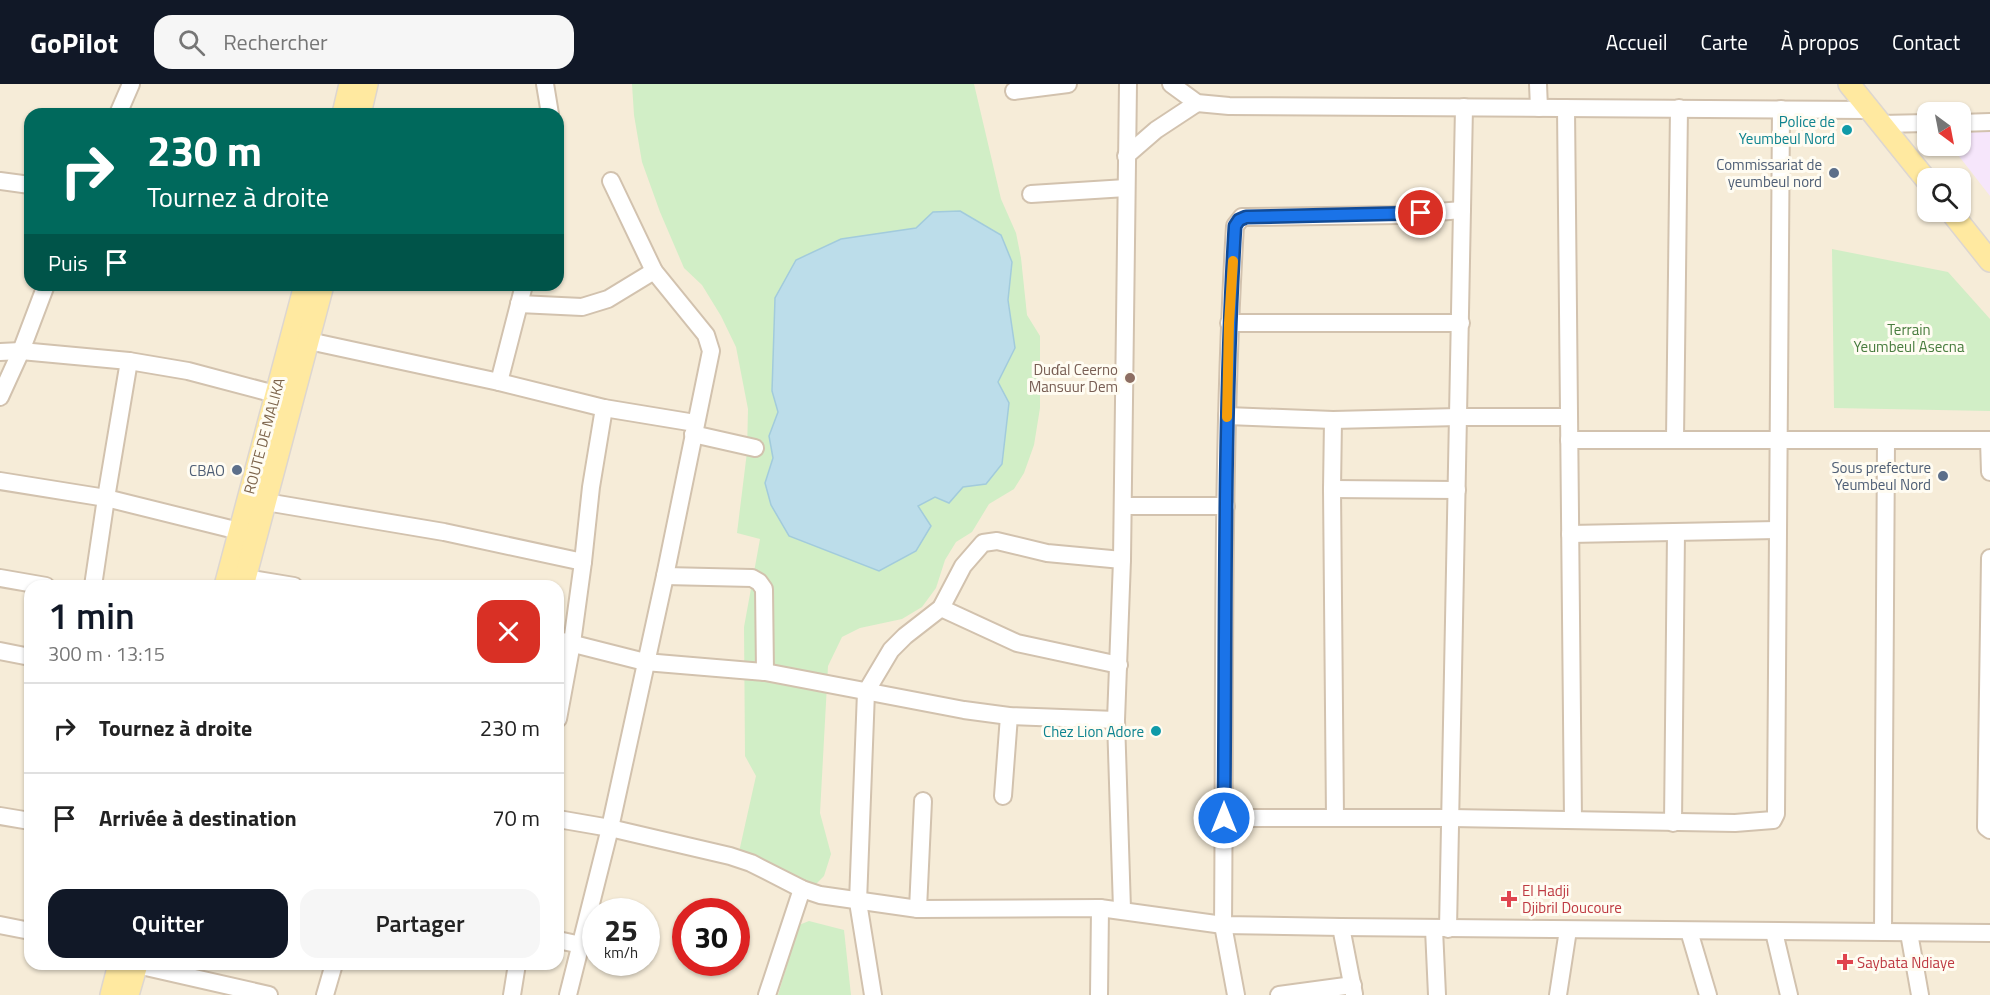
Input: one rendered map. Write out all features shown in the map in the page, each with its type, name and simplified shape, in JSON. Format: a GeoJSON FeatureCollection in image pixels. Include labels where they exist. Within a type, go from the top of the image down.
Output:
{"type":"FeatureCollection","features":[{"type":"Feature","properties":{"kind":"main road"},"geometry":{"type":"LineString","coordinates":[[344,108],[350,84]]}},
{"type":"Feature","properties":{"kind":"main road"},"geometry":{"type":"LineString","coordinates":[[361,108],[367,84]]}},
{"type":"Feature","properties":{"kind":"main road"},"geometry":{"type":"LineString","coordinates":[[1849,84],[1917,168]]}},
{"type":"Feature","properties":{"kind":"main road"},"geometry":{"type":"LineString","coordinates":[[1959,222],[1990,261]]}},
{"type":"Feature","properties":{"kind":"main road","name":"ROUTE DE MALIKA"},"geometry":{"type":"LineString","coordinates":[[227,580],[274,394],[303,291]]}},
{"type":"Feature","properties":{"kind":"main road","name":"ROUTE DE MALIKA"},"geometry":{"type":"LineString","coordinates":[[245,580],[322,291]]}},
{"type":"Feature","properties":{"kind":"main road"},"geometry":{"type":"LineString","coordinates":[[111,995],[117,970]]}},
{"type":"Feature","properties":{"kind":"main road"},"geometry":{"type":"LineString","coordinates":[[128,995],[136,970]]}},
{"type":"Feature","properties":{"kind":"street"},"geometry":{"type":"LineString","coordinates":[[121,108],[131,84]]}},
{"type":"Feature","properties":{"kind":"street"},"geometry":{"type":"LineString","coordinates":[[545,84],[549,108]]}},
{"type":"Feature","properties":{"kind":"street"},"geometry":{"type":"LineString","coordinates":[[1014,91],[1068,84]]}},
{"type":"Feature","properties":{"kind":"street"},"geometry":{"type":"LineString","coordinates":[[1122,909],[1116,720],[1122,560],[1128,84]]}},
{"type":"Feature","properties":{"kind":"street"},"geometry":{"type":"LineString","coordinates":[[1171,84],[1197,103],[1229,106],[1781,109],[1917,122]]}},
{"type":"Feature","properties":{"kind":"street"},"geometry":{"type":"LineString","coordinates":[[1538,84],[1539,108]]}},
{"type":"Feature","properties":{"kind":"street"},"geometry":{"type":"LineString","coordinates":[[1126,156],[1155,130],[1197,103]]}},
{"type":"Feature","properties":{"kind":"street"},"geometry":{"type":"LineString","coordinates":[[1437,995],[1450,818],[1464,107]]}},
{"type":"Feature","properties":{"kind":"street"},"geometry":{"type":"LineString","coordinates":[[1566,108],[1573,819]]}},
{"type":"Feature","properties":{"kind":"street"},"geometry":{"type":"LineString","coordinates":[[1675,440],[1678,108]]}},
{"type":"Feature","properties":{"kind":"street"},"geometry":{"type":"LineString","coordinates":[[1224,818],[1573,819],[1735,823],[1771,821],[1775,817],[1781,109]]}},
{"type":"Feature","properties":{"kind":"street"},"geometry":{"type":"LineString","coordinates":[[1971,123],[1990,122]]}},
{"type":"Feature","properties":{"kind":"street"},"geometry":{"type":"LineString","coordinates":[[0,181],[24,184]]}},
{"type":"Feature","properties":{"kind":"street"},"geometry":{"type":"LineString","coordinates":[[568,995],[610,828],[711,351],[706,335],[654,271],[611,181]]}},
{"type":"Feature","properties":{"kind":"street"},"geometry":{"type":"LineString","coordinates":[[1031,194],[1126,188]]}},
{"type":"Feature","properties":{"kind":"street"},"geometry":{"type":"LineString","coordinates":[[1236,995],[1224,924],[1227,416],[1229,323],[1235,226],[1242,217],[1400,215],[1462,210]]}},
{"type":"Feature","properties":{"kind":"street"},"geometry":{"type":"LineString","coordinates":[[519,304],[582,307],[608,298],[654,271]]}},
{"type":"Feature","properties":{"kind":"street"},"geometry":{"type":"LineString","coordinates":[[0,397],[21,351],[44,291]]}},
{"type":"Feature","properties":{"kind":"street"},"geometry":{"type":"LineString","coordinates":[[499,382],[522,291]]}},
{"type":"Feature","properties":{"kind":"street"},"geometry":{"type":"LineString","coordinates":[[1229,323],[1461,323]]}},
{"type":"Feature","properties":{"kind":"street"},"geometry":{"type":"LineString","coordinates":[[309,341],[499,382],[694,429],[755,448]]}},
{"type":"Feature","properties":{"kind":"street"},"geometry":{"type":"LineString","coordinates":[[0,352],[21,351],[129,360],[188,371],[274,394]]}},
{"type":"Feature","properties":{"kind":"street"},"geometry":{"type":"LineString","coordinates":[[94,580],[129,360]]}},
{"type":"Feature","properties":{"kind":"street"},"geometry":{"type":"LineString","coordinates":[[604,408],[591,487],[584,562],[565,642],[645,662],[765,672],[964,710],[1009,716],[1116,720]]}},
{"type":"Feature","properties":{"kind":"street"},"geometry":{"type":"LineString","coordinates":[[1227,416],[1333,420],[1569,417]]}},
{"type":"Feature","properties":{"kind":"street"},"geometry":{"type":"LineString","coordinates":[[1333,420],[1335,818]]}},
{"type":"Feature","properties":{"kind":"street"},"geometry":{"type":"LineString","coordinates":[[1569,440],[1990,440],[1990,472]]}},
{"type":"Feature","properties":{"kind":"street"},"geometry":{"type":"LineString","coordinates":[[1883,932],[1886,441]]}},
{"type":"Feature","properties":{"kind":"street"},"geometry":{"type":"LineString","coordinates":[[0,481],[106,498],[239,531]]}},
{"type":"Feature","properties":{"kind":"street"},"geometry":{"type":"LineString","coordinates":[[1332,489],[1457,490]]}},
{"type":"Feature","properties":{"kind":"street"},"geometry":{"type":"LineString","coordinates":[[266,502],[444,532],[584,562]]}},
{"type":"Feature","properties":{"kind":"street"},"geometry":{"type":"LineString","coordinates":[[1123,506],[1226,506]]}},
{"type":"Feature","properties":{"kind":"street"},"geometry":{"type":"LineString","coordinates":[[1570,534],[1777,530]]}},
{"type":"Feature","properties":{"kind":"street"},"geometry":{"type":"LineString","coordinates":[[1673,823],[1676,532]]}},
{"type":"Feature","properties":{"kind":"street"},"geometry":{"type":"LineString","coordinates":[[873,995],[858,902],[867,692],[891,650],[941,608],[963,566],[983,543],[997,541],[1047,553],[1122,560]]}},
{"type":"Feature","properties":{"kind":"street"},"geometry":{"type":"LineString","coordinates":[[1990,558],[1986,827],[1990,830]]}},
{"type":"Feature","properties":{"kind":"street"},"geometry":{"type":"LineString","coordinates":[[665,576],[752,578],[759,582],[764,589],[765,672]]}},
{"type":"Feature","properties":{"kind":"street"},"geometry":{"type":"LineString","coordinates":[[0,578],[24,582]]}},
{"type":"Feature","properties":{"kind":"street"},"geometry":{"type":"LineString","coordinates":[[941,608],[1017,643],[1119,665]]}},
{"type":"Feature","properties":{"kind":"street"},"geometry":{"type":"LineString","coordinates":[[0,651],[24,656]]}},
{"type":"Feature","properties":{"kind":"street"},"geometry":{"type":"LineString","coordinates":[[1003,796],[1009,716]]}},
{"type":"Feature","properties":{"kind":"street"},"geometry":{"type":"LineString","coordinates":[[918,909],[923,801]]}},
{"type":"Feature","properties":{"kind":"street"},"geometry":{"type":"LineString","coordinates":[[0,816],[24,820]]}},
{"type":"Feature","properties":{"kind":"street"},"geometry":{"type":"LineString","coordinates":[[564,820],[610,828],[730,856],[751,863],[802,889],[820,895],[918,909],[1100,908],[1122,909],[1224,924],[1341,927],[1990,933]]}},
{"type":"Feature","properties":{"kind":"street"},"geometry":{"type":"LineString","coordinates":[[767,995],[802,889]]}},
{"type":"Feature","properties":{"kind":"street"},"geometry":{"type":"LineString","coordinates":[[1099,995],[1100,908]]}},
{"type":"Feature","properties":{"kind":"street"},"geometry":{"type":"LineString","coordinates":[[0,925],[24,930]]}},
{"type":"Feature","properties":{"kind":"street"},"geometry":{"type":"LineString","coordinates":[[1279,995],[1353,990],[1341,927]]}},
{"type":"Feature","properties":{"kind":"street"},"geometry":{"type":"LineString","coordinates":[[1558,995],[1568,930]]}},
{"type":"Feature","properties":{"kind":"street"},"geometry":{"type":"LineString","coordinates":[[1689,931],[1708,995]]}},
{"type":"Feature","properties":{"kind":"street"},"geometry":{"type":"LineString","coordinates":[[1774,932],[1789,995]]}},
{"type":"Feature","properties":{"kind":"street"},"geometry":{"type":"LineString","coordinates":[[1909,933],[1920,995]]}},
{"type":"Feature","properties":{"kind":"street"},"geometry":{"type":"LineString","coordinates":[[564,941],[581,945]]}},
{"type":"Feature","properties":{"kind":"street"},"geometry":{"type":"LineString","coordinates":[[159,970],[270,995]]}},
{"type":"Feature","properties":{"kind":"street"},"geometry":{"type":"LineString","coordinates":[[325,995],[332,970]]}},
{"type":"Feature","properties":{"kind":"street"},"geometry":{"type":"LineString","coordinates":[[512,995],[516,970]]}},
{"type":"Feature","properties":{"kind":"shaded area"},"geometry":{"type":"Polygon","coordinates":[[[0,84],[1990,84],[1990,995],[0,995],[0,84]]]}},
{"type":"Feature","properties":{"kind":"shaded area"},"geometry":{"type":"Polygon","coordinates":[[[1971,128],[1990,128],[1990,196],[1971,172],[1971,168],[1968,168],[1959,156],[1971,156],[1971,128]]]}},
{"type":"Feature","properties":{"kind":"green space"},"geometry":{"type":"Polygon","coordinates":[[[632,84],[974,84],[1001,199],[1016,233],[1027,315],[1040,336],[1040,408],[1034,445],[1024,473],[1014,489],[989,504],[972,532],[956,542],[945,560],[936,588],[922,607],[902,619],[860,628],[842,637],[828,666],[820,813],[831,854],[824,876],[812,888],[739,852],[756,776],[745,756],[744,627],[760,539],[737,533],[747,452],[748,409],[736,347],[702,285],[684,268],[642,162],[634,115],[632,84]],[[933,212],[917,228],[841,239],[772,391],[778,412],[769,436],[773,458],[765,483],[916,551],[931,526],[918,506],[963,487],[1002,464],[1009,403],[998,382],[1015,348],[1008,300],[1012,262],[933,212]]]}},
{"type":"Feature","properties":{"kind":"green space","name":"Terrain Yeumbeul Asecna"},"geometry":{"type":"Polygon","coordinates":[[[1832,249],[1948,272],[1990,319],[1990,411],[1834,408],[1832,249]]]}},
{"type":"Feature","properties":{"kind":"green space"},"geometry":{"type":"Polygon","coordinates":[[[809,921],[844,930],[851,995],[778,995],[799,925],[809,921]]]}},
{"type":"Feature","properties":{"kind":"water"},"geometry":{"type":"Polygon","coordinates":[[[960,211],[1001,235],[1012,262],[1008,300],[1015,348],[998,382],[1009,403],[1002,464],[986,484],[963,487],[949,503],[935,497],[918,506],[931,526],[916,551],[879,571],[789,536],[771,505],[765,483],[773,458],[769,436],[778,412],[772,391],[775,298],[796,260],[841,239],[916,228],[933,212],[960,211]]]}},
{"type":"Feature","properties":{"kind":"slow traffic"},"geometry":{"type":"LineString","coordinates":[[1227,417],[1233,261]]}},
{"type":"Feature","properties":{"kind":"place","name":"Police de Yeumbeul Nord"},"geometry":{"type":"Point","coordinates":[1847,130]}},
{"type":"Feature","properties":{"kind":"place","name":"Commissariat de yeumbeul nord"},"geometry":{"type":"Point","coordinates":[1834,173]}},
{"type":"Feature","properties":{"kind":"place","name":"Duɗal Ceerno Mansuur Dem"},"geometry":{"type":"Point","coordinates":[1130,378]}},
{"type":"Feature","properties":{"kind":"place","name":"CBAO"},"geometry":{"type":"Point","coordinates":[237,470]}},
{"type":"Feature","properties":{"kind":"place","name":"Sous prefecture Yeumbeul Nord"},"geometry":{"type":"Point","coordinates":[1943,476]}},
{"type":"Feature","properties":{"kind":"place","name":"Chez Lion Adore"},"geometry":{"type":"Point","coordinates":[1156,731]}},
{"type":"Feature","properties":{"kind":"place","name":"El Hadji Djibril Doucoure"},"geometry":{"type":"Point","coordinates":[1509,899]}},
{"type":"Feature","properties":{"kind":"place","name":"Saybata Ndiaye"},"geometry":{"type":"Point","coordinates":[1845,962]}},
{"type":"Feature","properties":{"kind":"route"},"geometry":{"type":"LineString","coordinates":[[1224,818],[1227,416],[1229,323],[1235,226],[1242,217],[1421,213]]}}]}
